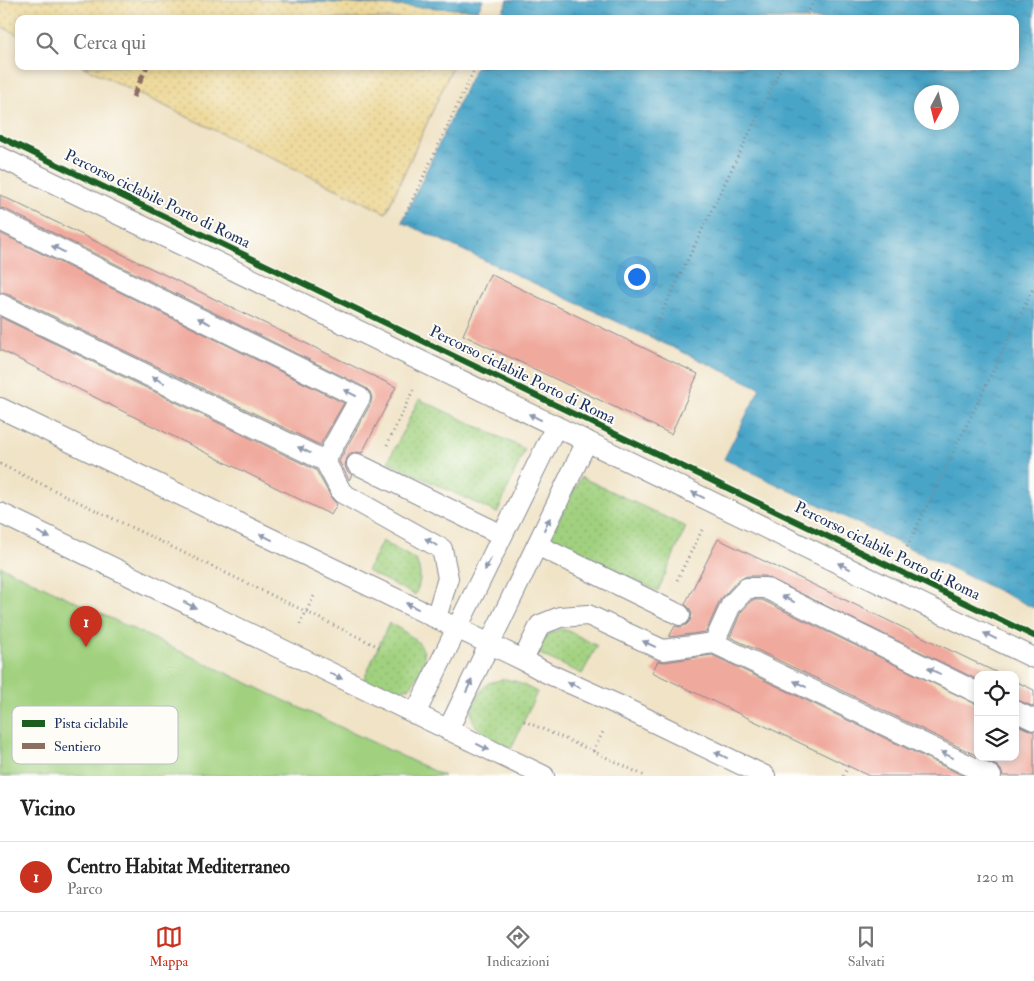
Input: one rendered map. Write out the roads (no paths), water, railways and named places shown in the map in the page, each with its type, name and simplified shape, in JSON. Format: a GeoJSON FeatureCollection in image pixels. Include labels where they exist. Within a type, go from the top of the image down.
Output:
{"type":"FeatureCollection","features":[{"type":"Feature","properties":{"kind":"lane"},"geometry":{"type":"LineString","coordinates":[[0,158],[1034,658]]}},
{"type":"Feature","properties":{"kind":"lane"},"geometry":{"type":"LineString","coordinates":[[0,220],[360,398],[326,461]]}},
{"type":"Feature","properties":{"kind":"lane"},"geometry":{"type":"LineString","coordinates":[[0,304],[326,461],[342,493],[442,549],[448,578],[436,618]]}},
{"type":"Feature","properties":{"kind":"lane"},"geometry":{"type":"LineString","coordinates":[[0,408],[490,643],[547,673],[625,708],[765,776]]}},
{"type":"Feature","properties":{"kind":"lane"},"geometry":{"type":"LineString","coordinates":[[415,714],[556,426]]}},
{"type":"Feature","properties":{"kind":"lane"},"geometry":{"type":"LineString","coordinates":[[448,730],[587,441]]}},
{"type":"Feature","properties":{"kind":"lane"},"geometry":{"type":"LineString","coordinates":[[365,468],[502,535]]}},
{"type":"Feature","properties":{"kind":"lane"},"geometry":{"type":"LineString","coordinates":[[0,513],[544,776]]}},
{"type":"Feature","properties":{"kind":"lane"},"geometry":{"type":"LineString","coordinates":[[537,545],[672,611]]}},
{"type":"Feature","properties":{"kind":"lane"},"geometry":{"type":"LineString","coordinates":[[714,643],[731,605],[746,588],[765,588],[974,691]]}},
{"type":"Feature","properties":{"kind":"lane"},"geometry":{"type":"LineString","coordinates":[[524,660],[540,625],[560,617],[588,615],[663,650],[714,643],[991,776]]}},
{"type":"Feature","properties":{"kind":"lane"},"geometry":{"type":"LineString","coordinates":[[1019,713],[1034,720]]}},
{"type":"Feature","properties":{"kind":"water"},"geometry":{"type":"Polygon","coordinates":[[[279,0],[483,0],[478,10],[279,0]]]}},
{"type":"Feature","properties":{"kind":"water"},"geometry":{"type":"Polygon","coordinates":[[[508,0],[1034,0],[1034,608],[724,459],[760,388],[402,222],[474,70],[1019,70],[1019,15],[501,15],[508,0]]]}},
{"type":"Feature","properties":{"kind":"place","name":"Centro Habitat Mediterraneo"},"geometry":{"type":"Point","coordinates":[86,647]}}]}
